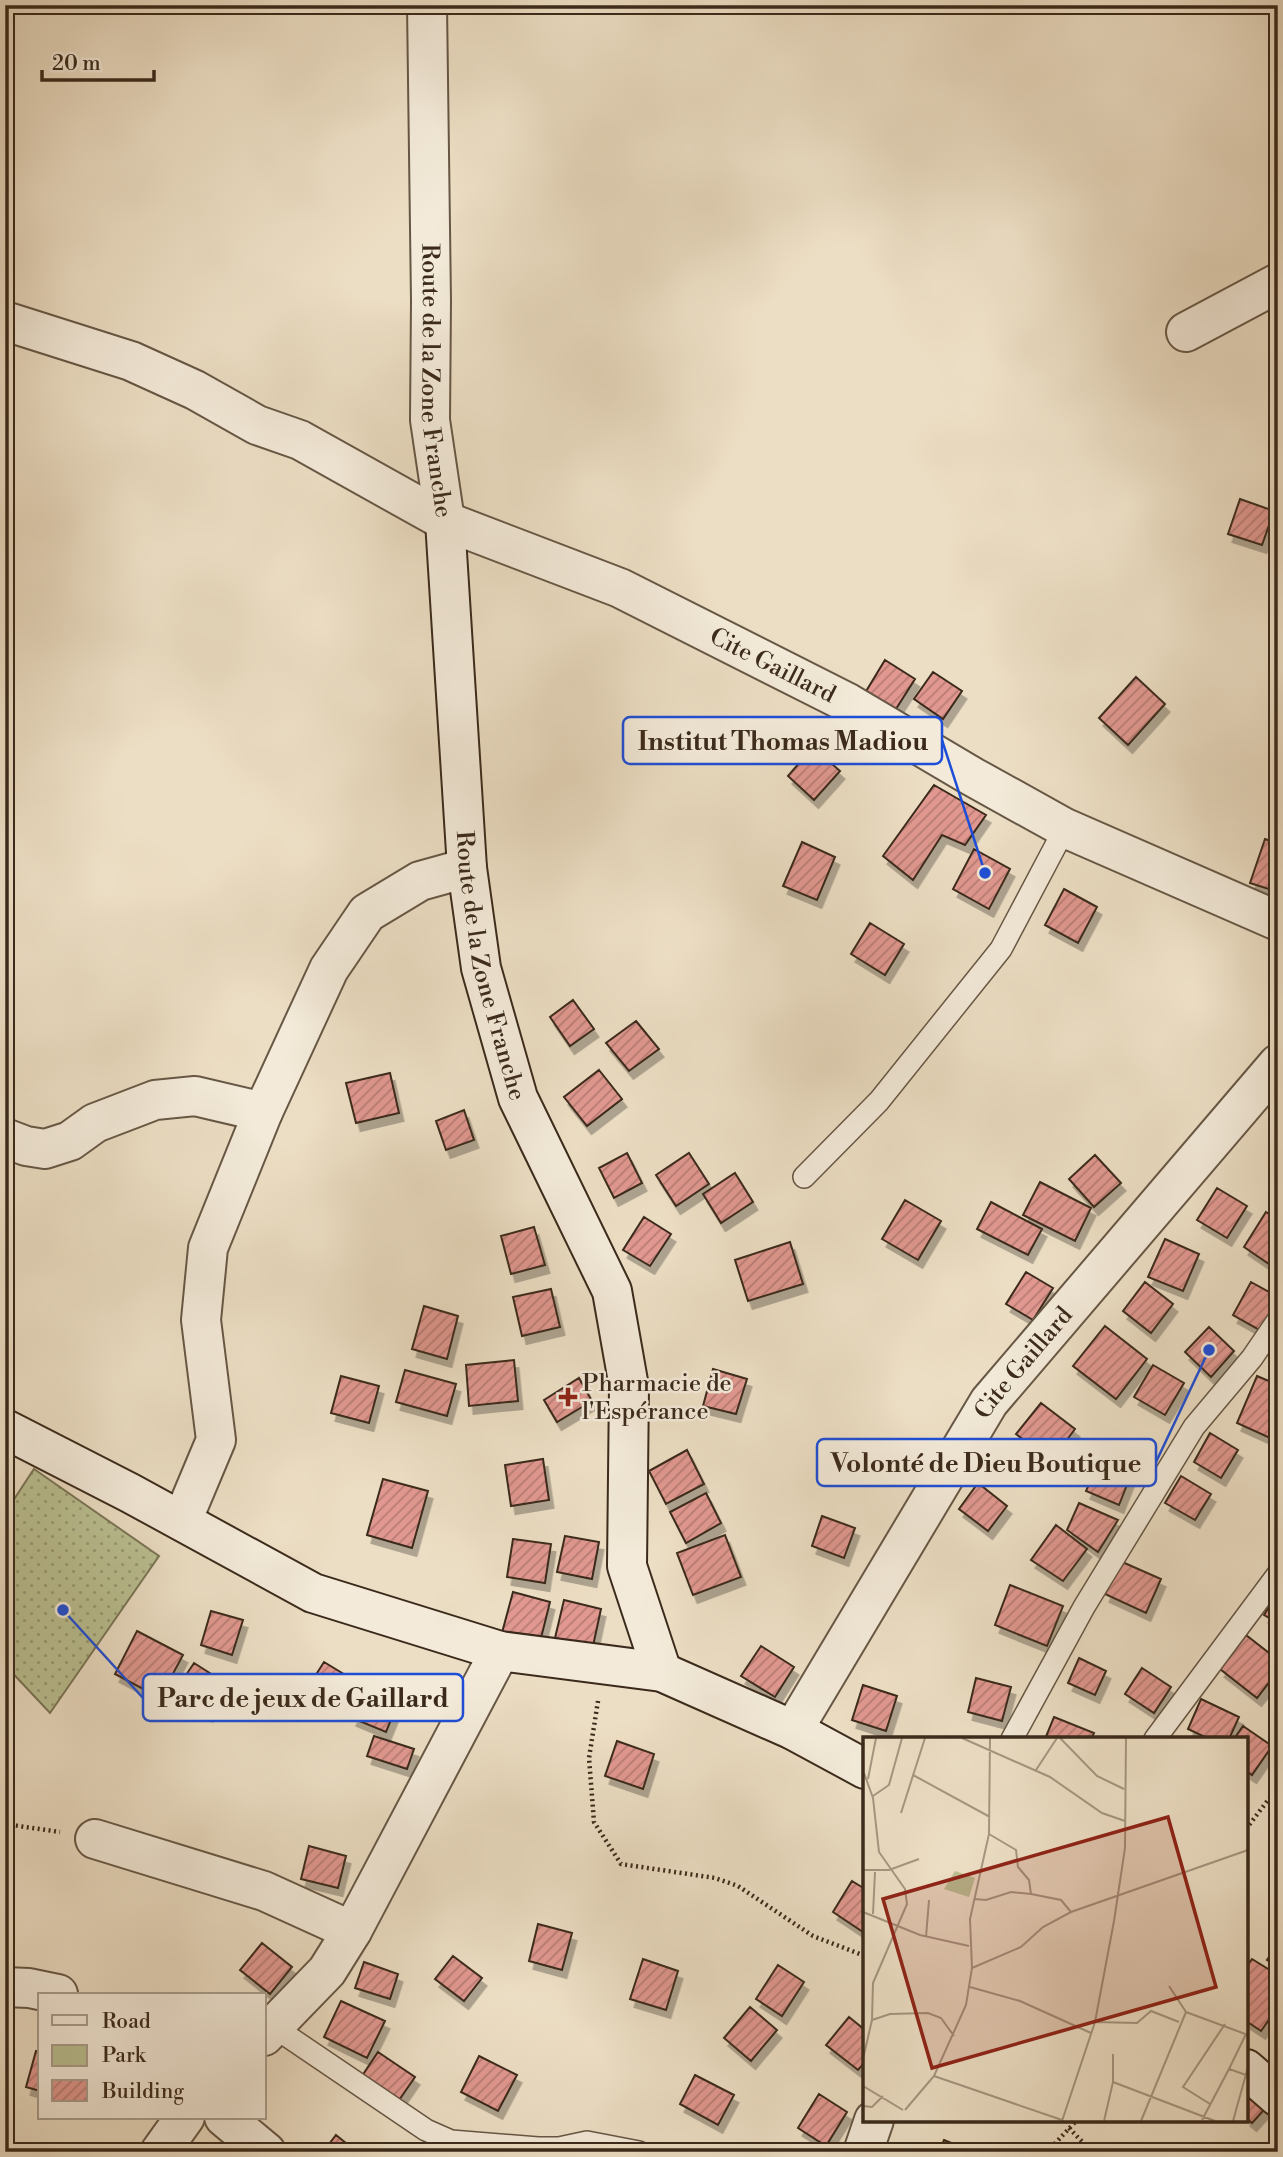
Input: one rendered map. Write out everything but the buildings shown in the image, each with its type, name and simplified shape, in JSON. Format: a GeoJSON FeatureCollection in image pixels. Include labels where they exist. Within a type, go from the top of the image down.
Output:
{"type":"FeatureCollection","features":[{"type":"Feature","properties":{"kind":"street","name":"Route de la Zone Franche"},"geometry":{"type":"LineString","coordinates":[[427,5],[430,420],[445,521],[467,868],[481,968],[517,1098],[612,1290],[629,1387],[626,1566],[662,1672]]}},
{"type":"Feature","properties":{"kind":"street"},"geometry":{"type":"LineString","coordinates":[[1186,332],[1278,283]]}},
{"type":"Feature","properties":{"kind":"street","name":"Cite Gaillard"},"geometry":{"type":"LineString","coordinates":[[5,321],[131,361],[195,390],[257,425],[300,440],[445,521],[620,588],[848,703],[1065,828],[1278,921]]}},
{"type":"Feature","properties":{"kind":"street"},"geometry":{"type":"LineString","coordinates":[[183,1521],[216,1440],[201,1320],[208,1248],[263,1112],[329,969],[366,913],[420,881],[467,868]]}},
{"type":"Feature","properties":{"kind":"street","name":"Cite Gaillard"},"geometry":{"type":"LineString","coordinates":[[793,1730],[989,1402],[1278,1064]]}},
{"type":"Feature","properties":{"kind":"street"},"geometry":{"type":"LineString","coordinates":[[5,1138],[26,1146],[46,1149],[70,1141],[95,1123],[155,1100],[195,1096],[263,1112]]}},
{"type":"Feature","properties":{"kind":"street"},"geometry":{"type":"LineString","coordinates":[[5,1429],[183,1521],[313,1593],[500,1651],[662,1672],[793,1730],[863,1768]]}},
{"type":"Feature","properties":{"kind":"street"},"geometry":{"type":"LineString","coordinates":[[269,2031],[327,1971],[352,1931],[500,1651]]}},
{"type":"Feature","properties":{"kind":"street"},"geometry":{"type":"LineString","coordinates":[[94,1839],[264,1891],[352,1931]]}},
{"type":"Feature","properties":{"kind":"street"},"geometry":{"type":"LineString","coordinates":[[5,1987],[53,1993]]}},
{"type":"Feature","properties":{"kind":"street"},"geometry":{"type":"LineString","coordinates":[[1248,2070],[1278,2097]]}},
{"type":"Feature","properties":{"kind":"street"},"geometry":{"type":"LineString","coordinates":[[160,2152],[184,2118]]}},
{"type":"Feature","properties":{"kind":"street"},"geometry":{"type":"LineString","coordinates":[[225,2118],[265,2152]]}},
{"type":"Feature","properties":{"kind":"street"},"geometry":{"type":"LineString","coordinates":[[863,2152],[873,2122]]}},
{"type":"Feature","properties":{"kind":"lane"},"geometry":{"type":"LineString","coordinates":[[804,1177],[879,1101],[1001,949],[1065,828]]}},
{"type":"Feature","properties":{"kind":"lane"},"geometry":{"type":"LineString","coordinates":[[1013,1737],[1084,1607],[1194,1427],[1252,1358],[1278,1320]]}},
{"type":"Feature","properties":{"kind":"lane"},"geometry":{"type":"LineString","coordinates":[[1156,1737],[1278,1574]]}},
{"type":"Feature","properties":{"kind":"lane"},"geometry":{"type":"LineString","coordinates":[[269,2031],[426,2130],[451,2141],[538,2148],[559,2148],[587,2142],[639,2152]]}},
{"type":"Feature","properties":{"kind":"path"},"geometry":{"type":"LineString","coordinates":[[604,1665],[589,1758],[594,1822],[621,1864],[715,1878],[738,1886],[813,1936],[863,1955]]}},
{"type":"Feature","properties":{"kind":"path"},"geometry":{"type":"LineString","coordinates":[[1248,1826],[1278,1787]]}},
{"type":"Feature","properties":{"kind":"path"},"geometry":{"type":"LineString","coordinates":[[5,1824],[94,1839]]}},
{"type":"Feature","properties":{"kind":"path"},"geometry":{"type":"LineString","coordinates":[[1047,2152],[1075,2122]]}},
{"type":"Feature","properties":{"kind":"path"},"geometry":{"type":"LineString","coordinates":[[1069,2129],[1092,2152]]}},
{"type":"Feature","properties":{"kind":"green space"},"geometry":{"type":"Polygon","coordinates":[[[34,1469],[159,1556],[50,1713],[5,1665],[5,1513],[34,1469]]]}},
{"type":"Feature","properties":{"kind":"place","name":"Institut Thomas Madiou"},"geometry":{"type":"Point","coordinates":[985,873]}},
{"type":"Feature","properties":{"kind":"place","name":"Volonté de Dieu Boutique"},"geometry":{"type":"Point","coordinates":[1209,1350]}},
{"type":"Feature","properties":{"kind":"place","name":"Pharmacie de l'Espérance"},"geometry":{"type":"Point","coordinates":[568,1397]}},
{"type":"Feature","properties":{"kind":"place","name":"Parc de jeux de Gaillard"},"geometry":{"type":"Point","coordinates":[63,1610]}}]}
